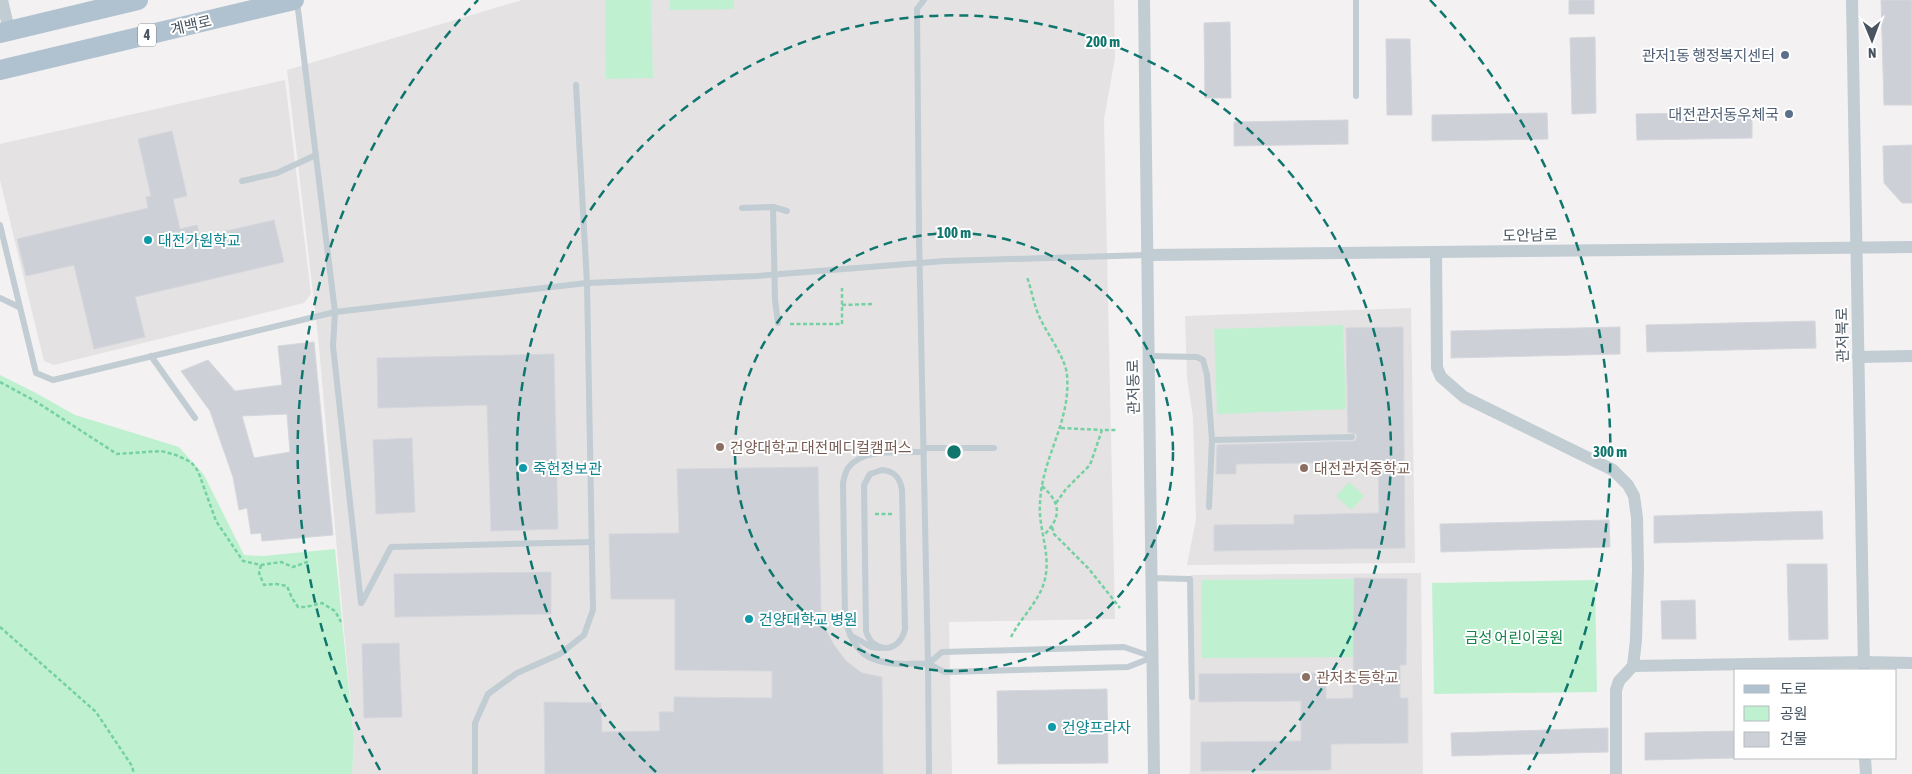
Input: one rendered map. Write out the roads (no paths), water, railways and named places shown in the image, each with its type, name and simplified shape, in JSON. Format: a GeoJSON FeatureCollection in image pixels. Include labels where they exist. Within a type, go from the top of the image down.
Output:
{"type":"FeatureCollection","features":[{"type":"Feature","properties":{"kind":"main road"},"geometry":{"type":"LineString","coordinates":[[5,31],[138,0]]}},
{"type":"Feature","properties":{"kind":"main road","name":"계백로"},"geometry":{"type":"LineString","coordinates":[[0,70],[296,0]]}},
{"type":"Feature","properties":{"kind":"street"},"geometry":{"type":"LineString","coordinates":[[2,0],[5,31]]}},
{"type":"Feature","properties":{"kind":"street","name":"관저동로"},"geometry":{"type":"LineString","coordinates":[[1144,0],[1154,774]]}},
{"type":"Feature","properties":{"kind":"street","name":"관저북로"},"geometry":{"type":"LineString","coordinates":[[1852,0],[1864,666]]}},
{"type":"Feature","properties":{"kind":"street","name":"도안남로"},"geometry":{"type":"LineString","coordinates":[[1148,255],[1912,247]]}},
{"type":"Feature","properties":{"kind":"street"},"geometry":{"type":"LineString","coordinates":[[1436,252],[1437,368],[1441,376],[1464,398],[1613,470],[1628,485],[1634,496],[1637,518],[1638,569],[1636,640],[1633,666],[1619,681],[1616,690],[1616,774]]}},
{"type":"Feature","properties":{"kind":"street"},"geometry":{"type":"LineString","coordinates":[[1858,357],[1912,356]]}},
{"type":"Feature","properties":{"kind":"street"},"geometry":{"type":"LineString","coordinates":[[1633,666],[1864,666],[1912,663]]}},
{"type":"Feature","properties":{"kind":"street"},"geometry":{"type":"LineString","coordinates":[[1865,759],[1866,774]]}},
{"type":"Feature","properties":{"kind":"lane"},"geometry":{"type":"LineString","coordinates":[[296,0],[334,312],[333,346],[361,603],[391,547],[592,542]]}},
{"type":"Feature","properties":{"kind":"lane"},"geometry":{"type":"LineString","coordinates":[[924,0],[917,9],[929,774]]}},
{"type":"Feature","properties":{"kind":"lane"},"geometry":{"type":"LineString","coordinates":[[1356,0],[1356,96]]}},
{"type":"Feature","properties":{"kind":"lane"},"geometry":{"type":"LineString","coordinates":[[475,774],[475,723],[488,694],[516,674],[560,654],[584,636],[593,610],[587,283],[576,85]]}},
{"type":"Feature","properties":{"kind":"lane"},"geometry":{"type":"LineString","coordinates":[[242,181],[277,173],[316,155]]}},
{"type":"Feature","properties":{"kind":"lane"},"geometry":{"type":"LineString","coordinates":[[773,206],[774,275],[778,323]]}},
{"type":"Feature","properties":{"kind":"lane"},"geometry":{"type":"LineString","coordinates":[[742,208],[773,206],[787,211]]}},
{"type":"Feature","properties":{"kind":"lane"},"geometry":{"type":"LineString","coordinates":[[0,225],[36,373],[53,380],[334,312],[587,283],[774,275],[945,261],[1148,255]]}},
{"type":"Feature","properties":{"kind":"lane"},"geometry":{"type":"LineString","coordinates":[[0,298],[20,307]]}},
{"type":"Feature","properties":{"kind":"lane"},"geometry":{"type":"LineString","coordinates":[[151,356],[195,418]]}},
{"type":"Feature","properties":{"kind":"lane"},"geometry":{"type":"LineString","coordinates":[[1149,356],[1197,357],[1203,360],[1207,375],[1212,440],[1209,507]]}},
{"type":"Feature","properties":{"kind":"lane"},"geometry":{"type":"LineString","coordinates":[[1212,440],[1352,437]]}},
{"type":"Feature","properties":{"kind":"lane"},"geometry":{"type":"LineString","coordinates":[[994,448],[924,450],[879,454],[863,457],[848,468],[843,484],[845,618],[849,634],[858,649],[869,658],[889,664],[928,664],[945,672],[1118,668],[1128,667],[1153,656]]}},
{"type":"Feature","properties":{"kind":"lane"},"geometry":{"type":"LineString","coordinates":[[849,634],[870,647],[889,648],[900,642],[905,629],[902,490],[898,477],[894,473],[882,470],[870,474],[864,485],[866,631],[870,647],[879,661]]}},
{"type":"Feature","properties":{"kind":"lane"},"geometry":{"type":"LineString","coordinates":[[1152,578],[1190,579],[1192,697]]}},
{"type":"Feature","properties":{"kind":"lane"},"geometry":{"type":"LineString","coordinates":[[868,637],[876,646],[882,648]]}},
{"type":"Feature","properties":{"kind":"lane"},"geometry":{"type":"LineString","coordinates":[[928,664],[942,652],[1124,647],[1153,656]]}},
{"type":"Feature","properties":{"kind":"place","name":"관저1동 행정복지센터"},"geometry":{"type":"Point","coordinates":[1785,55]}},
{"type":"Feature","properties":{"kind":"place","name":"대전관저동우체국"},"geometry":{"type":"Point","coordinates":[1789,114]}},
{"type":"Feature","properties":{"kind":"place","name":"대전가원학교"},"geometry":{"type":"Point","coordinates":[148,240]}},
{"type":"Feature","properties":{"kind":"place","name":"건양대학교 대전메디컬캠퍼스"},"geometry":{"type":"Point","coordinates":[720,447]}},
{"type":"Feature","properties":{"kind":"place","name":"죽헌정보관"},"geometry":{"type":"Point","coordinates":[523,468]}},
{"type":"Feature","properties":{"kind":"place","name":"대전관저중학교"},"geometry":{"type":"Point","coordinates":[1304,468]}},
{"type":"Feature","properties":{"kind":"place","name":"건양대학교 병원"},"geometry":{"type":"Point","coordinates":[749,619]}},
{"type":"Feature","properties":{"kind":"place","name":"관저초등학교"},"geometry":{"type":"Point","coordinates":[1306,677]}},
{"type":"Feature","properties":{"kind":"place","name":"건양프라자"},"geometry":{"type":"Point","coordinates":[1052,727]}},
{"type":"Feature","properties":{"kind":"park label","name":"금성 어린이공원"},"geometry":{"type":"Point","coordinates":[1514,637]}}]}
